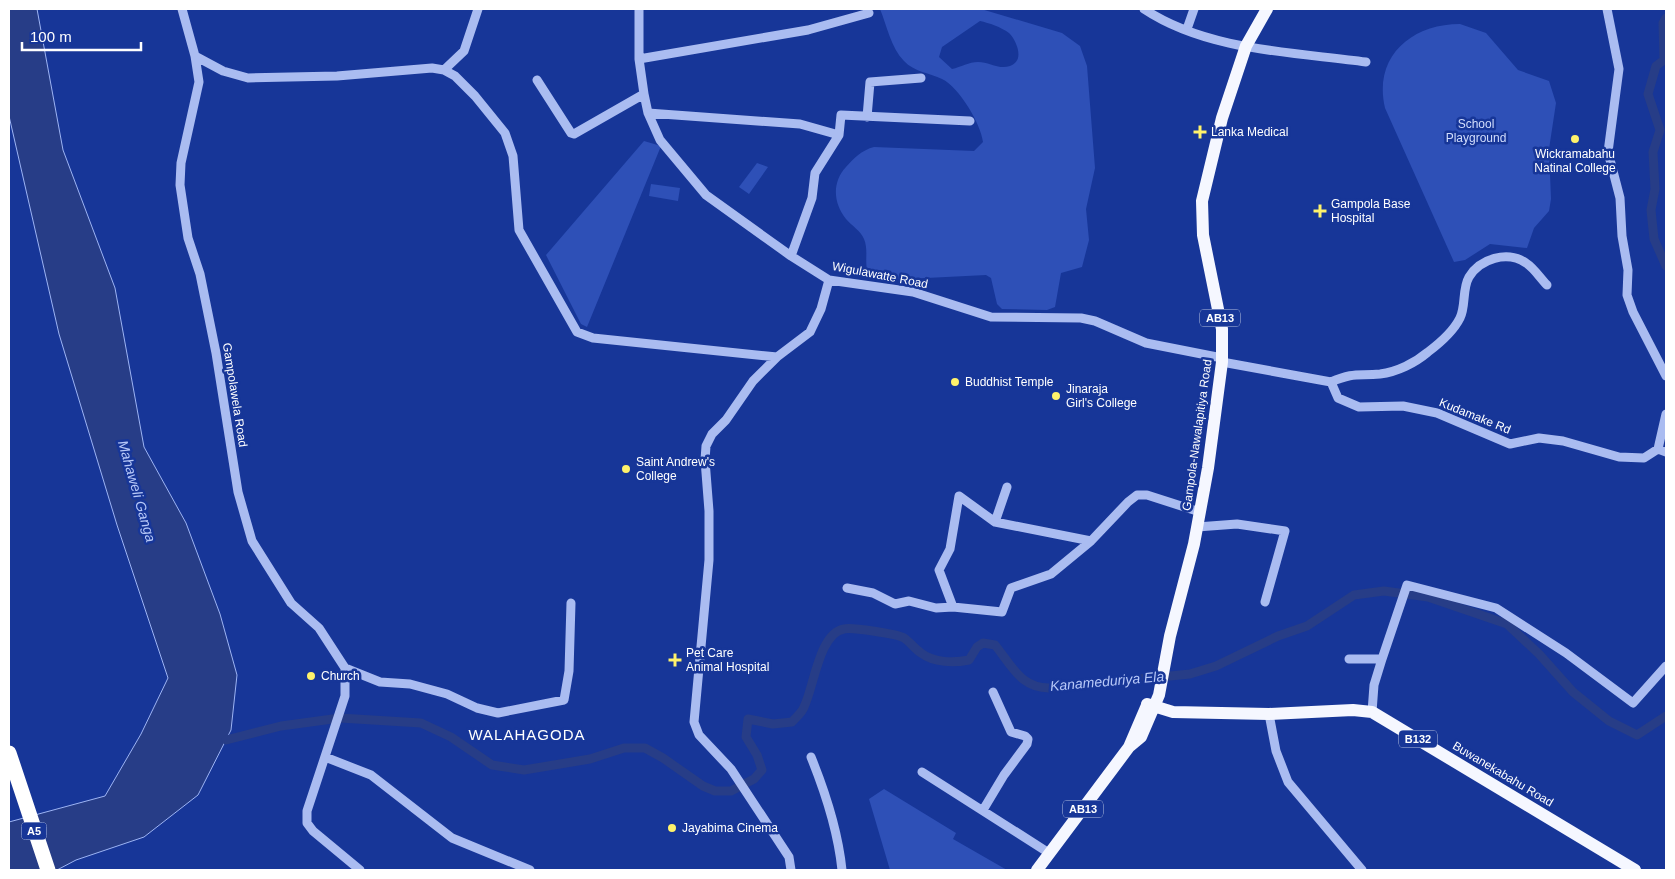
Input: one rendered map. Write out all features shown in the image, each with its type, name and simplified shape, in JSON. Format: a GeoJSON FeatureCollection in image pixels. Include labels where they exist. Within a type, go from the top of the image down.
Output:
{"type":"FeatureCollection","features":[{"type":"Feature","properties":{"kind":"highway","name":"A5"},"geometry":{"type":"LineString","coordinates":[[9,753],[48,870]]}},
{"type":"Feature","properties":{"kind":"main road","name":"Gampola-Nawalapitiya Road"},"geometry":{"type":"LineString","coordinates":[[1151,704],[1197,527],[1222,360],[1222,329],[1203,235],[1202,201],[1222,118],[1246,46],[1265,10]]}},
{"type":"Feature","properties":{"kind":"main road","name":"Buwanekabahu Road"},"geometry":{"type":"LineString","coordinates":[[1151,704],[1163,716],[1173,712],[1269,714],[1353,710],[1372,712],[1635,870]]}},
{"type":"Feature","properties":{"kind":"main road","name":"AB13"},"geometry":{"type":"LineString","coordinates":[[1037,870],[1129,747],[1142,736],[1151,704]]}},
{"type":"Feature","properties":{"kind":"street","name":"Gampolawela Road"},"geometry":{"type":"LineString","coordinates":[[182,9],[195,56],[198,82],[181,163],[180,185],[188,238],[200,274],[216,353],[238,492],[252,541],[291,603],[319,628],[346,668]]}},
{"type":"Feature","properties":{"kind":"street"},"geometry":{"type":"LineString","coordinates":[[444,70],[464,51],[478,9]]}},
{"type":"Feature","properties":{"kind":"street","name":"Wigulawatte Road"},"geometry":{"type":"LineString","coordinates":[[639,9],[639,59],[644,94],[648,113],[660,140],[706,196],[791,256],[829,280],[913,292],[991,316],[1081,318],[1095,321],[1146,344],[1222,360]]}},
{"type":"Feature","properties":{"kind":"street"},"geometry":{"type":"LineString","coordinates":[[1144,9],[1157,17],[1187,29],[1246,46],[1366,62]]}},
{"type":"Feature","properties":{"kind":"street"},"geometry":{"type":"LineString","coordinates":[[1187,29],[1194,9]]}},
{"type":"Feature","properties":{"kind":"street"},"geometry":{"type":"LineString","coordinates":[[1607,9],[1619,69],[1608,152],[1620,198],[1622,236],[1628,270],[1627,295],[1633,312],[1666,376]]}},
{"type":"Feature","properties":{"kind":"street"},"geometry":{"type":"LineString","coordinates":[[639,59],[808,30],[869,13]]}},
{"type":"Feature","properties":{"kind":"street"},"geometry":{"type":"LineString","coordinates":[[195,56],[223,71],[248,78],[337,76],[432,68],[444,70],[455,76],[475,96],[505,133],[513,156],[519,230],[577,332],[593,338],[776,358]]}},
{"type":"Feature","properties":{"kind":"street"},"geometry":{"type":"LineString","coordinates":[[867,117],[870,82],[921,78]]}},
{"type":"Feature","properties":{"kind":"street"},"geometry":{"type":"LineString","coordinates":[[537,80],[574,134],[644,94]]}},
{"type":"Feature","properties":{"kind":"street"},"geometry":{"type":"LineString","coordinates":[[648,113],[800,124],[839,135]]}},
{"type":"Feature","properties":{"kind":"street"},"geometry":{"type":"LineString","coordinates":[[791,256],[812,198],[815,173],[839,135],[841,115],[970,121]]}},
{"type":"Feature","properties":{"kind":"street"},"geometry":{"type":"LineString","coordinates":[[1222,360],[1332,382],[1351,374],[1380,374],[1408,365],[1428,352],[1451,332],[1460,318],[1469,276],[1485,262],[1495,257],[1525,263],[1547,285]]}},
{"type":"Feature","properties":{"kind":"street"},"geometry":{"type":"LineString","coordinates":[[791,870],[789,857],[733,772],[699,735],[694,722],[708,560],[709,511],[705,460],[706,446],[712,434],[726,420],[752,381],[776,358],[810,332],[821,309],[829,280]]}},
{"type":"Feature","properties":{"kind":"street","name":"Kudamake Rd"},"geometry":{"type":"LineString","coordinates":[[1332,382],[1338,398],[1359,407],[1403,406],[1437,413],[1510,444],[1539,438],[1563,441],[1619,457],[1644,458],[1662,450]]}},
{"type":"Feature","properties":{"kind":"street"},"geometry":{"type":"LineString","coordinates":[[1662,450],[1666,414]]}},
{"type":"Feature","properties":{"kind":"street"},"geometry":{"type":"LineString","coordinates":[[995,522],[1007,487]]}},
{"type":"Feature","properties":{"kind":"street"},"geometry":{"type":"LineString","coordinates":[[847,588],[873,593],[895,604],[909,602],[936,608],[953,607],[1002,612],[1011,588],[1051,574],[1091,541],[1137,495],[1147,495],[1200,512]]}},
{"type":"Feature","properties":{"kind":"street"},"geometry":{"type":"LineString","coordinates":[[953,607],[939,570],[950,549],[960,496],[995,522],[1091,541]]}},
{"type":"Feature","properties":{"kind":"street"},"geometry":{"type":"LineString","coordinates":[[1197,527],[1237,524],[1285,530],[1265,602]]}},
{"type":"Feature","properties":{"kind":"street"},"geometry":{"type":"LineString","coordinates":[[1372,712],[1374,685],[1407,585],[1496,608],[1566,653],[1633,703],[1666,666]]}},
{"type":"Feature","properties":{"kind":"street"},"geometry":{"type":"LineString","coordinates":[[360,870],[313,831],[307,823],[307,811],[345,696],[346,668],[380,682],[410,684],[447,694],[476,708],[498,713],[564,700],[569,671],[571,604]]}},
{"type":"Feature","properties":{"kind":"street"},"geometry":{"type":"LineString","coordinates":[[1349,659],[1382,659]]}},
{"type":"Feature","properties":{"kind":"street"},"geometry":{"type":"LineString","coordinates":[[983,810],[1004,775],[1027,744],[1028,739],[1025,736],[1011,732],[993,692]]}},
{"type":"Feature","properties":{"kind":"street"},"geometry":{"type":"LineString","coordinates":[[1269,714],[1276,751],[1288,782],[1362,870]]}},
{"type":"Feature","properties":{"kind":"street"},"geometry":{"type":"LineString","coordinates":[[326,757],[372,775],[452,838],[530,870]]}},
{"type":"Feature","properties":{"kind":"street"},"geometry":{"type":"LineString","coordinates":[[811,757],[827,798],[840,850],[842,870]]}},
{"type":"Feature","properties":{"kind":"street"},"geometry":{"type":"LineString","coordinates":[[922,772],[1050,853]]}},
{"type":"Feature","properties":{"kind":"green space"},"geometry":{"type":"Polygon","coordinates":[[[880,9],[981,9],[1062,33],[1080,46],[1087,66],[1095,168],[1086,209],[1089,240],[1082,267],[1061,273],[1055,307],[1047,310],[1002,309],[997,304],[991,278],[986,275],[886,280],[873,279],[869,275],[866,266],[866,244],[863,236],[842,213],[836,193],[838,179],[852,160],[874,147],[974,151],[983,142],[974,116],[949,83],[912,68],[900,56],[880,9]],[[980,21],[942,47],[939,57],[952,69],[975,62],[1006,67],[1017,60],[1017,46],[1009,33],[980,21]]]}},
{"type":"Feature","properties":{"kind":"green space","name":"School Playground"},"geometry":{"type":"Polygon","coordinates":[[[1460,24],[1486,33],[1518,70],[1549,81],[1556,103],[1549,149],[1551,199],[1549,211],[1534,228],[1527,248],[1490,244],[1465,260],[1454,262],[1385,108],[1383,90],[1385,73],[1391,59],[1400,47],[1412,37],[1426,30],[1460,24]]]}},
{"type":"Feature","properties":{"kind":"green space"},"geometry":{"type":"Polygon","coordinates":[[[644,141],[661,146],[587,327],[581,324],[546,255],[644,141]]]}},
{"type":"Feature","properties":{"kind":"green space"},"geometry":{"type":"Polygon","coordinates":[[[757,163],[768,167],[749,194],[739,187],[757,163]]]}},
{"type":"Feature","properties":{"kind":"green space"},"geometry":{"type":"Polygon","coordinates":[[[651,184],[680,188],[678,201],[649,196],[651,184]]]}},
{"type":"Feature","properties":{"kind":"green space"},"geometry":{"type":"Polygon","coordinates":[[[884,789],[956,833],[953,839],[1007,870],[890,870],[869,799],[884,789]]]}},
{"type":"Feature","properties":{"kind":"water","name":"Mahaweli Ganga"},"geometry":{"type":"Polygon","coordinates":[[[9,9],[37,9],[63,150],[115,288],[144,447],[186,523],[220,614],[237,675],[231,730],[198,795],[144,837],[76,860],[57,870],[9,870],[9,822],[105,796],[141,734],[168,678],[117,525],[59,334],[9,116],[9,9]]]}},
{"type":"Feature","properties":{"kind":"waterway","name":"Kanameduriya Ela"},"geometry":{"type":"LineString","coordinates":[[1666,18],[1663,23],[1664,60],[1656,66],[1648,94],[1660,130],[1653,152],[1655,189],[1651,210],[1654,239],[1666,266]]}},
{"type":"Feature","properties":{"kind":"waterway","name":"Kanameduriya Ela"},"geometry":{"type":"LineString","coordinates":[[226,740],[281,726],[340,718],[421,723],[451,737],[492,765],[524,770],[590,759],[624,748],[645,748],[703,786],[715,791],[731,791],[754,779],[762,770],[757,755],[746,737],[748,719],[773,724],[792,722],[803,709],[808,698],[823,650],[829,640],[836,633],[844,629],[900,636],[926,656],[944,661],[957,662],[969,660],[977,647],[983,643],[995,645],[1018,675],[1032,685],[1051,688],[1190,674],[1216,666],[1278,636],[1307,626],[1354,595],[1384,591],[1428,597],[1507,624],[1539,654],[1573,692],[1609,721],[1637,735],[1666,716]]}},
{"type":"Feature","properties":{"kind":"place","name":"Lanka Medical"},"geometry":{"type":"Point","coordinates":[1200,132]}},
{"type":"Feature","properties":{"kind":"place","name":"Wickramabahu Natinal College"},"geometry":{"type":"Point","coordinates":[1575,139]}},
{"type":"Feature","properties":{"kind":"place","name":"Gampola Base Hospital"},"geometry":{"type":"Point","coordinates":[1320,211]}},
{"type":"Feature","properties":{"kind":"place","name":"Buddhist Temple"},"geometry":{"type":"Point","coordinates":[955,382]}},
{"type":"Feature","properties":{"kind":"place","name":"Jinaraja Girl's College"},"geometry":{"type":"Point","coordinates":[1056,396]}},
{"type":"Feature","properties":{"kind":"place","name":"Saint Andrew's College"},"geometry":{"type":"Point","coordinates":[626,469]}},
{"type":"Feature","properties":{"kind":"place","name":"Pet Care Animal Hospital"},"geometry":{"type":"Point","coordinates":[675,660]}},
{"type":"Feature","properties":{"kind":"place","name":"Church"},"geometry":{"type":"Point","coordinates":[311,676]}},
{"type":"Feature","properties":{"kind":"place","name":"Jayabima Cinema"},"geometry":{"type":"Point","coordinates":[672,828]}},
{"type":"Feature","properties":{"kind":"district","name":"WALAHAGODA"},"geometry":{"type":"Point","coordinates":[527,734]}}]}
